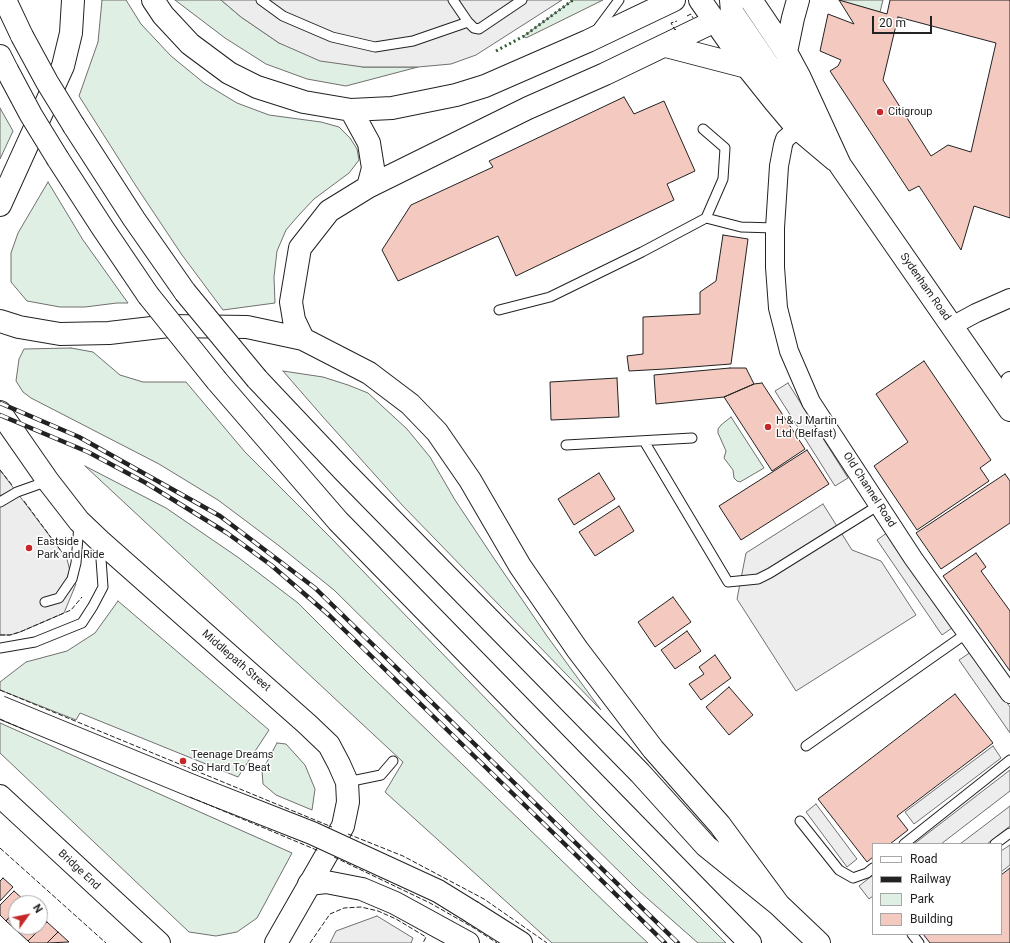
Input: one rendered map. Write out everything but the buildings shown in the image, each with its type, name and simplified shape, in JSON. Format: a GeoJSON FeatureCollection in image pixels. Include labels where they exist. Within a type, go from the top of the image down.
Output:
{"type":"FeatureCollection","features":[{"type":"Feature","properties":{"kind":"main road"},"geometry":{"type":"LineString","coordinates":[[5,0],[22,36],[47,82],[134,219],[185,292],[257,379],[640,773],[706,846],[779,905],[819,943]]}},
{"type":"Feature","properties":{"kind":"main road"},"geometry":{"type":"LineString","coordinates":[[0,205],[63,66],[71,33],[73,0]]}},
{"type":"Feature","properties":{"kind":"main road"},"geometry":{"type":"LineString","coordinates":[[153,0],[163,15],[190,44],[229,73],[257,87],[304,102],[351,110],[392,108],[456,95],[485,86],[588,41],[644,8],[674,0]]}},
{"type":"Feature","properties":{"kind":"main road","name":"Sydenham Road"},"geometry":{"type":"LineString","coordinates":[[700,0],[739,6],[786,52],[800,78],[806,121],[813,142],[840,164]]}},
{"type":"Feature","properties":{"kind":"main road"},"geometry":{"type":"LineString","coordinates":[[712,0],[739,6],[787,93],[806,121]]}},
{"type":"Feature","properties":{"kind":"main road"},"geometry":{"type":"LineString","coordinates":[[786,52],[798,0]]}},
{"type":"Feature","properties":{"kind":"main road"},"geometry":{"type":"LineString","coordinates":[[303,339],[294,320],[291,302],[300,248],[329,211],[368,187],[528,108],[666,46],[739,6]]}},
{"type":"Feature","properties":{"kind":"main road","name":"Sydenham Road"},"geometry":{"type":"LineString","coordinates":[[739,6],[747,67],[806,121],[840,164],[952,326],[1008,397]]}},
{"type":"Feature","properties":{"kind":"main road"},"geometry":{"type":"LineString","coordinates":[[666,46],[747,67]]}},
{"type":"Feature","properties":{"kind":"main road"},"geometry":{"type":"LineString","coordinates":[[3,63],[31,115],[58,159],[148,295],[217,381],[338,521],[750,943]]}},
{"type":"Feature","properties":{"kind":"main road"},"geometry":{"type":"LineString","coordinates":[[351,110],[369,142],[373,168],[368,187]]}},
{"type":"Feature","properties":{"kind":"main road"},"geometry":{"type":"LineString","coordinates":[[0,321],[19,327],[60,334],[109,333],[169,326],[247,327],[303,339],[369,373],[410,404],[437,432],[470,480],[520,566],[577,649],[653,749],[720,826],[779,905]]}},
{"type":"Feature","properties":{"kind":"main road","name":"Middlepath Street"},"geometry":{"type":"LineString","coordinates":[[0,412],[48,481],[79,521],[329,745],[347,782],[348,802],[342,826],[276,943]]}},
{"type":"Feature","properties":{"kind":"main road"},"geometry":{"type":"LineString","coordinates":[[0,707],[312,833],[438,891],[521,943]]}},
{"type":"Feature","properties":{"kind":"main road","name":"Bridge End"},"geometry":{"type":"LineString","coordinates":[[0,796],[159,943]]}},
{"type":"Feature","properties":{"kind":"main road"},"geometry":{"type":"LineString","coordinates":[[310,884],[326,882],[362,889],[395,903],[468,943]]}},
{"type":"Feature","properties":{"kind":"street","name":"Old Channel Road"},"geometry":{"type":"LineString","coordinates":[[806,121],[785,139],[783,145],[779,166],[774,228],[774,267],[778,308],[790,351],[811,402],[913,558],[1010,694]]}},
{"type":"Feature","properties":{"kind":"street"},"geometry":{"type":"LineString","coordinates":[[952,326],[976,313],[1010,298]]}},
{"type":"Feature","properties":{"kind":"lane"},"geometry":{"type":"LineString","coordinates":[[261,0],[283,16],[332,37],[375,47],[413,41],[468,22]]}},
{"type":"Feature","properties":{"kind":"lane"},"geometry":{"type":"LineString","coordinates":[[453,0],[468,22],[478,30],[522,0]]}},
{"type":"Feature","properties":{"kind":"lane"},"geometry":{"type":"LineString","coordinates":[[588,41],[619,0]]}},
{"type":"Feature","properties":{"kind":"lane"},"geometry":{"type":"LineString","coordinates":[[499,310],[550,297],[642,252],[706,218],[723,179],[725,148],[703,129]]}},
{"type":"Feature","properties":{"kind":"lane"},"geometry":{"type":"LineString","coordinates":[[706,218],[742,227],[774,228]]}},
{"type":"Feature","properties":{"kind":"lane"},"geometry":{"type":"LineString","coordinates":[[566,445],[692,438]]}},
{"type":"Feature","properties":{"kind":"lane"},"geometry":{"type":"LineString","coordinates":[[644,441],[728,582],[758,579],[770,573],[879,506]]}},
{"type":"Feature","properties":{"kind":"lane"},"geometry":{"type":"LineString","coordinates":[[0,502],[17,492],[48,481]]}},
{"type":"Feature","properties":{"kind":"lane"},"geometry":{"type":"LineString","coordinates":[[45,602],[59,598],[72,579],[76,563],[79,521]]}},
{"type":"Feature","properties":{"kind":"lane"},"geometry":{"type":"LineString","coordinates":[[0,648],[35,642],[82,623],[103,587],[100,541]]}},
{"type":"Feature","properties":{"kind":"lane"},"geometry":{"type":"LineString","coordinates":[[806,746],[967,634]]}},
{"type":"Feature","properties":{"kind":"lane"},"geometry":{"type":"LineString","coordinates":[[905,843],[1010,760]]}},
{"type":"Feature","properties":{"kind":"lane"},"geometry":{"type":"LineString","coordinates":[[347,782],[381,775],[392,761]]}},
{"type":"Feature","properties":{"kind":"lane"},"geometry":{"type":"LineString","coordinates":[[800,821],[839,870],[853,878],[867,873],[872,869]]}},
{"type":"Feature","properties":{"kind":"lane"},"geometry":{"type":"LineString","coordinates":[[996,843],[1010,833]]}},
{"type":"Feature","properties":{"kind":"lane"},"geometry":{"type":"LineString","coordinates":[[913,935],[919,943]]}},
{"type":"Feature","properties":{"kind":"green space"},"geometry":{"type":"Polygon","coordinates":[[[102,0],[126,0],[141,24],[171,56],[204,83],[237,103],[269,115],[321,122],[339,127],[350,138],[357,149],[359,160],[349,173],[314,199],[286,230],[277,251],[274,277],[275,303],[223,310],[182,255],[79,96],[98,42],[102,0]]]}},
{"type":"Feature","properties":{"kind":"green space"},"geometry":{"type":"Polygon","coordinates":[[[175,0],[221,0],[241,17],[279,43],[363,67],[418,67],[346,86],[307,79],[266,64],[225,38],[175,0]]]}},
{"type":"Feature","properties":{"kind":"green space"},"geometry":{"type":"Polygon","coordinates":[[[573,0],[603,0],[526,38],[524,36],[573,0]]]}},
{"type":"Feature","properties":{"kind":"green space"},"geometry":{"type":"Polygon","coordinates":[[[883,0],[880,12],[841,1],[883,0]]]}},
{"type":"Feature","properties":{"kind":"green space"},"geometry":{"type":"Polygon","coordinates":[[[0,108],[13,131],[0,159],[0,108]]]}},
{"type":"Feature","properties":{"kind":"green space"},"geometry":{"type":"Polygon","coordinates":[[[48,182],[83,240],[128,303],[85,307],[60,307],[27,301],[11,282],[11,253],[18,233],[48,182]]]}},
{"type":"Feature","properties":{"kind":"green space"},"geometry":{"type":"Polygon","coordinates":[[[71,348],[93,352],[120,375],[143,382],[186,382],[245,452],[332,539],[597,814],[726,943],[698,943],[639,891],[334,590],[278,545],[218,500],[159,464],[31,398],[23,392],[16,381],[19,359],[24,349],[71,348]]]}},
{"type":"Feature","properties":{"kind":"green space"},"geometry":{"type":"Polygon","coordinates":[[[283,371],[323,377],[368,393],[407,429],[430,457],[455,500],[495,560],[547,636],[601,710],[403,506],[283,371]]]}},
{"type":"Feature","properties":{"kind":"green space"},"geometry":{"type":"Polygon","coordinates":[[[731,417],[764,468],[740,482],[734,478],[733,470],[724,458],[726,451],[718,433],[718,429],[721,425],[731,417]]]}},
{"type":"Feature","properties":{"kind":"green space"},"geometry":{"type":"Polygon","coordinates":[[[85,466],[166,508],[239,558],[298,603],[370,675],[648,943],[552,943],[385,792],[403,762],[85,466]]]}},
{"type":"Feature","properties":{"kind":"green space"},"geometry":{"type":"Polygon","coordinates":[[[118,601],[269,730],[238,777],[80,713],[76,720],[0,690],[0,682],[26,662],[67,651],[95,633],[118,601]]]}},
{"type":"Feature","properties":{"kind":"green space"},"geometry":{"type":"Polygon","coordinates":[[[0,723],[292,853],[257,918],[237,932],[216,936],[189,932],[0,753],[0,723]]]}},
{"type":"Feature","properties":{"kind":"green space"},"geometry":{"type":"Polygon","coordinates":[[[277,743],[286,744],[305,765],[315,789],[312,810],[276,795],[263,784],[262,771],[277,743]]]}},
{"type":"Feature","properties":{"kind":"shaded area"},"geometry":{"type":"Polygon","coordinates":[[[221,0],[562,0],[476,55],[451,64],[418,67],[363,67],[320,61],[279,43],[241,17],[221,0]]]}},
{"type":"Feature","properties":{"kind":"shaded area"},"geometry":{"type":"Polygon","coordinates":[[[788,383],[848,478],[835,486],[775,391],[788,383]]]}},
{"type":"Feature","properties":{"kind":"shaded area","name":"Eastside Park and Ride"},"geometry":{"type":"Polygon","coordinates":[[[0,470],[67,559],[72,579],[76,584],[64,613],[10,635],[0,635],[0,470]]]}},
{"type":"Feature","properties":{"kind":"shaded area"},"geometry":{"type":"Polygon","coordinates":[[[823,504],[852,550],[881,561],[916,615],[796,691],[737,599],[746,553],[823,504]]]}},
{"type":"Feature","properties":{"kind":"shaded area"},"geometry":{"type":"Polygon","coordinates":[[[888,532],[952,628],[942,635],[877,540],[888,532]]]}},
{"type":"Feature","properties":{"kind":"shaded area"},"geometry":{"type":"Polygon","coordinates":[[[971,652],[1010,707],[1010,733],[959,660],[971,652]]]}},
{"type":"Feature","properties":{"kind":"shaded area"},"geometry":{"type":"Polygon","coordinates":[[[993,746],[1001,758],[914,824],[905,812],[993,746]]]}},
{"type":"Feature","properties":{"kind":"shaded area"},"geometry":{"type":"Polygon","coordinates":[[[1010,770],[1010,791],[942,843],[915,843],[1010,770]]]}},
{"type":"Feature","properties":{"kind":"shaded area"},"geometry":{"type":"Polygon","coordinates":[[[816,804],[857,859],[847,867],[806,812],[816,804]]]}},
{"type":"Feature","properties":{"kind":"shaded area"},"geometry":{"type":"Polygon","coordinates":[[[1010,806],[1010,826],[988,843],[961,843],[1010,806]]]}},
{"type":"Feature","properties":{"kind":"shaded area"},"geometry":{"type":"Polygon","coordinates":[[[1010,845],[1010,865],[1002,871],[1002,850],[1010,845]]]}},
{"type":"Feature","properties":{"kind":"shaded area"},"geometry":{"type":"Polygon","coordinates":[[[872,876],[872,897],[869,899],[859,886],[872,876]]]}},
{"type":"Feature","properties":{"kind":"shaded area"},"geometry":{"type":"Polygon","coordinates":[[[377,916],[413,938],[411,943],[330,943],[336,931],[377,916]]]}},
{"type":"Feature","properties":{"kind":"railway"},"geometry":{"type":"LineString","coordinates":[[0,403],[79,437],[220,516],[315,588],[678,943]]}},
{"type":"Feature","properties":{"kind":"railway"},"geometry":{"type":"LineString","coordinates":[[0,415],[88,452],[146,483],[227,533],[271,565],[330,616],[665,943]]}},
{"type":"Feature","properties":{"kind":"hedge"},"geometry":{"type":"LineString","coordinates":[[496,51],[524,36],[573,0]]}},
{"type":"Feature","properties":{"kind":"fence"},"geometry":{"type":"LineString","coordinates":[[687,16],[691,14],[693,18]]}},
{"type":"Feature","properties":{"kind":"fence"},"geometry":{"type":"LineString","coordinates":[[676,29],[675,30],[671,23],[677,21]]}},
{"type":"Feature","properties":{"kind":"fence"},"geometry":{"type":"LineString","coordinates":[[0,470],[12,485]]}},
{"type":"Feature","properties":{"kind":"fence"},"geometry":{"type":"LineString","coordinates":[[24,501],[67,559]]}},
{"type":"Feature","properties":{"kind":"fence"},"geometry":{"type":"LineString","coordinates":[[0,635],[10,635],[20,632],[71,610],[82,597]]}},
{"type":"Feature","properties":{"kind":"fence"},"geometry":{"type":"LineString","coordinates":[[0,690],[332,827]]}},
{"type":"Feature","properties":{"kind":"fence"},"geometry":{"type":"LineString","coordinates":[[0,719],[25,730]]}},
{"type":"Feature","properties":{"kind":"fence"},"geometry":{"type":"LineString","coordinates":[[190,797],[319,851]]}},
{"type":"Feature","properties":{"kind":"fence"},"geometry":{"type":"LineString","coordinates":[[348,834],[403,856],[484,899],[547,943]]}},
{"type":"Feature","properties":{"kind":"fence"},"geometry":{"type":"LineString","coordinates":[[0,848],[106,943]]}},
{"type":"Feature","properties":{"kind":"fence"},"geometry":{"type":"LineString","coordinates":[[334,857],[430,903],[497,943]]}},
{"type":"Feature","properties":{"kind":"fence"},"geometry":{"type":"LineString","coordinates":[[310,943],[330,914],[344,908],[361,907],[378,911],[396,919],[426,937],[423,943]]}},
{"type":"Feature","properties":{"kind":"place","name":"Citigroup"},"geometry":{"type":"Point","coordinates":[880,112]}},
{"type":"Feature","properties":{"kind":"place","name":"H & J Martin Ltd (Belfast)"},"geometry":{"type":"Point","coordinates":[768,427]}},
{"type":"Feature","properties":{"kind":"place","name":"Eastside Park and Ride"},"geometry":{"type":"Point","coordinates":[29,548]}},
{"type":"Feature","properties":{"kind":"place","name":"Teenage Dreams So Hard To Beat"},"geometry":{"type":"Point","coordinates":[183,761]}}]}
